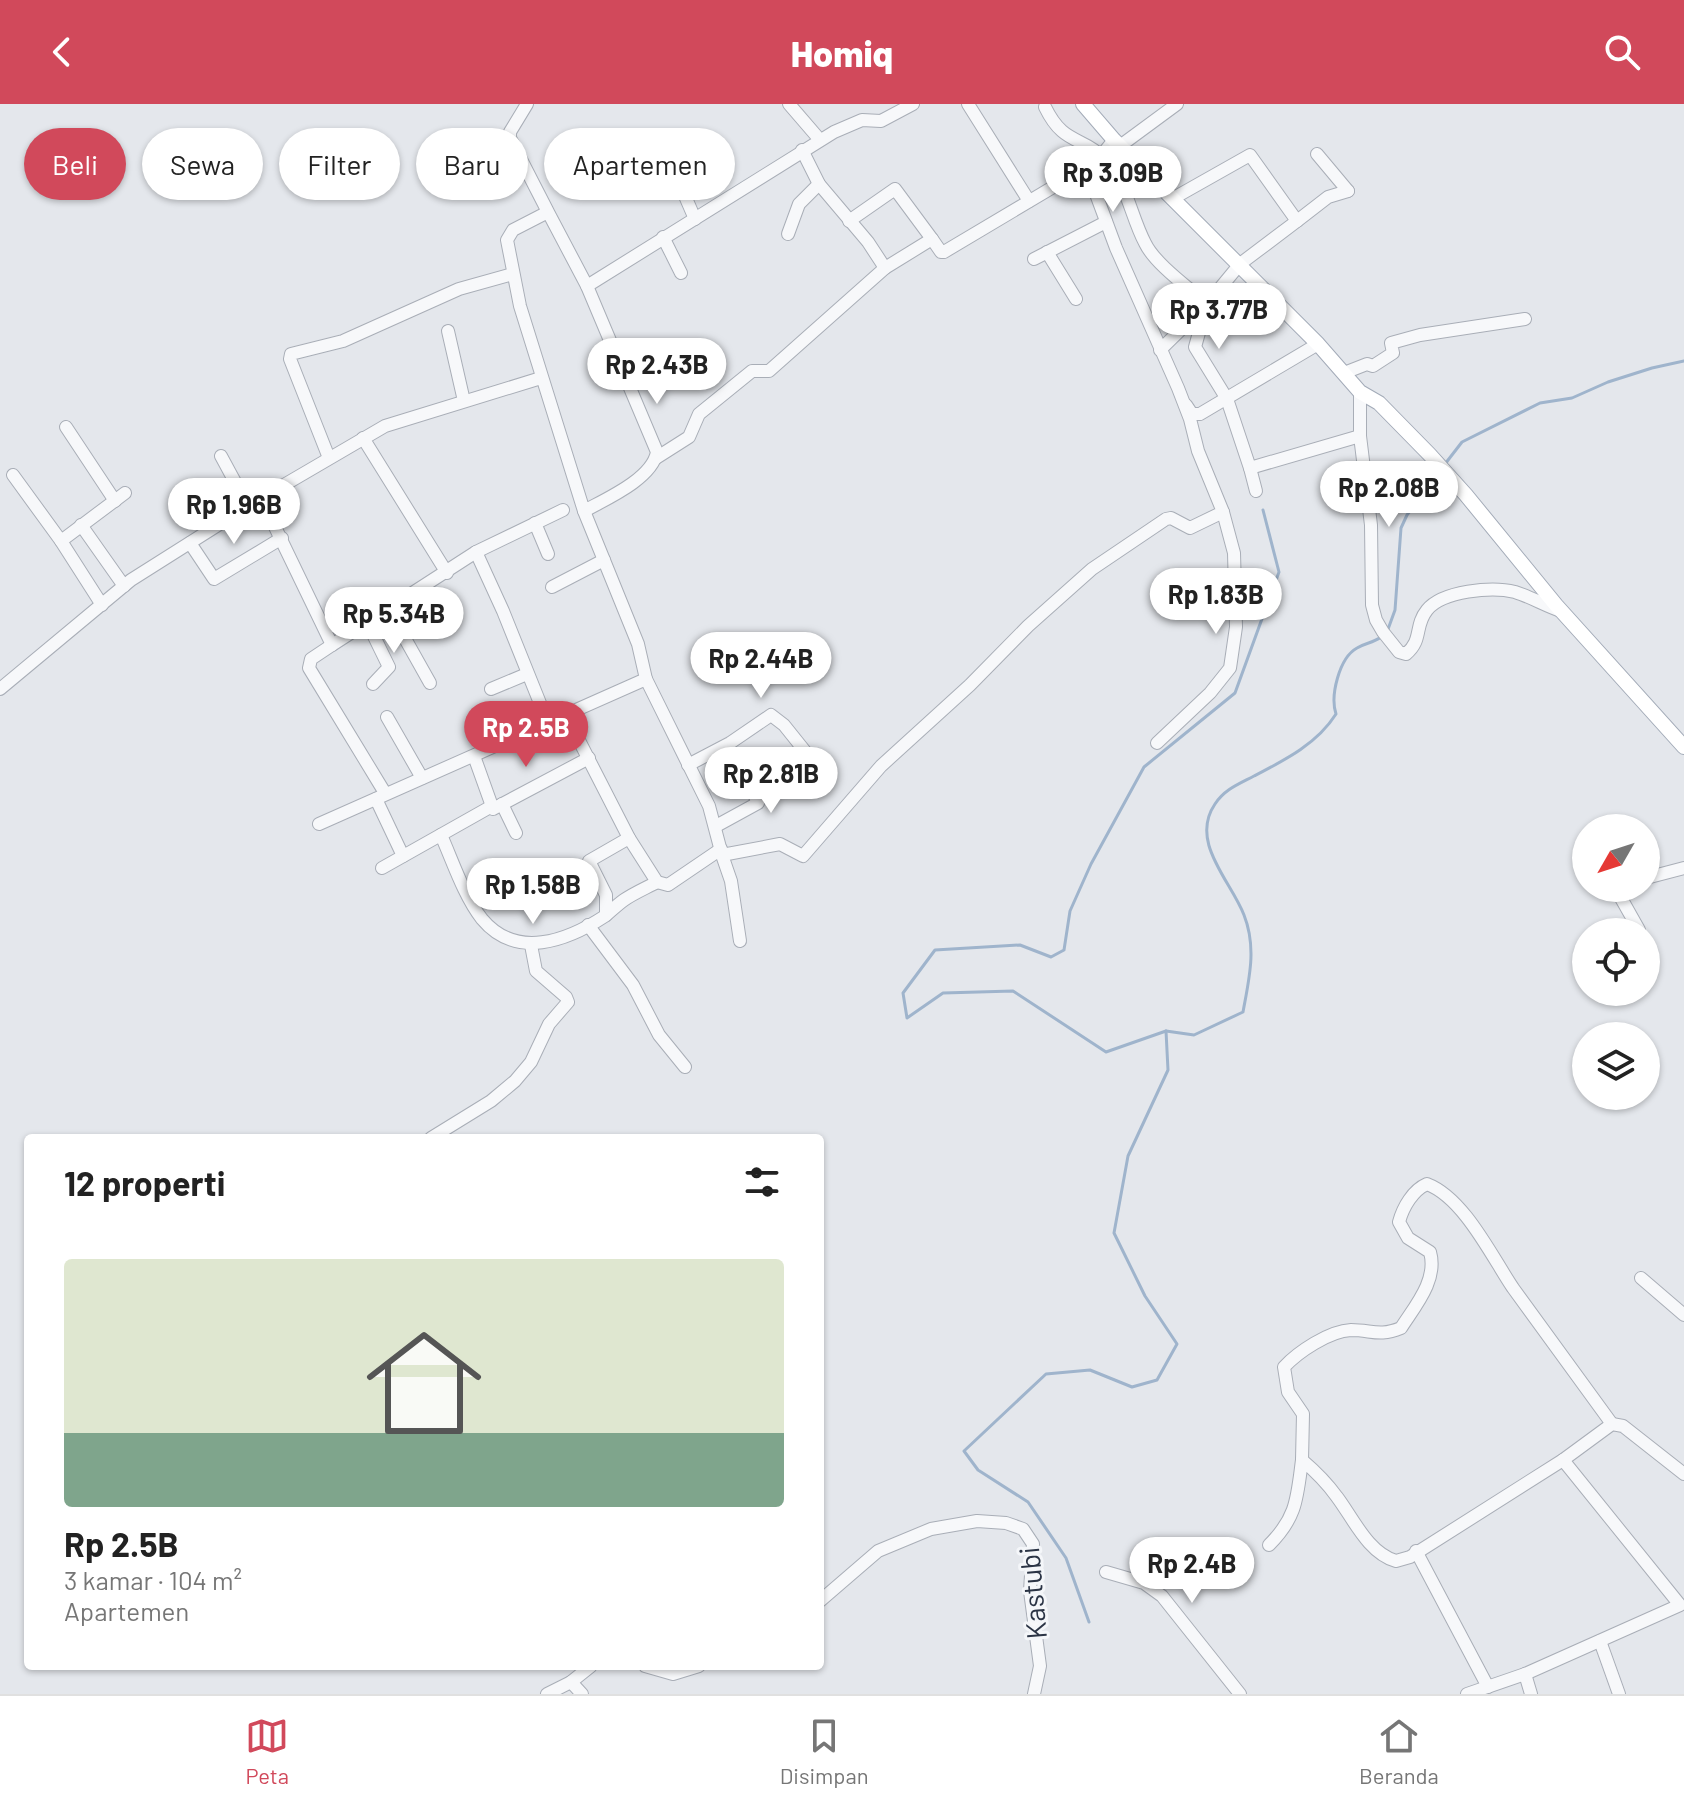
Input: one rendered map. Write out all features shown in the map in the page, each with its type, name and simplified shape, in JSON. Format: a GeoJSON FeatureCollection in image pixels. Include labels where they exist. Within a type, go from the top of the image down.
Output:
{"type":"FeatureCollection","features":[{"type":"Feature","properties":{"kind":"main road"},"geometry":{"type":"LineString","coordinates":[[1083,104],[1117,143],[1318,344],[1360,392],[1379,403],[1466,495],[1561,611],[1683,743]]}},
{"type":"Feature","properties":{"kind":"street"},"geometry":{"type":"LineString","coordinates":[[527,104],[510,135],[512,146],[587,286],[654,444],[656,458]]}},
{"type":"Feature","properties":{"kind":"street"},"geometry":{"type":"LineString","coordinates":[[789,104],[820,140]]}},
{"type":"Feature","properties":{"kind":"street"},"geometry":{"type":"LineString","coordinates":[[587,286],[848,124],[862,120],[881,121],[913,104]]}},
{"type":"Feature","properties":{"kind":"street"},"geometry":{"type":"LineString","coordinates":[[968,104],[1029,201]]}},
{"type":"Feature","properties":{"kind":"street"},"geometry":{"type":"LineString","coordinates":[[849,221],[895,189],[944,252],[1095,160],[1172,105]]}},
{"type":"Feature","properties":{"kind":"street"},"geometry":{"type":"LineString","coordinates":[[1045,107],[1062,134],[1118,182],[1148,249],[1205,306]]}},
{"type":"Feature","properties":{"kind":"street"},"geometry":{"type":"LineString","coordinates":[[802,150],[819,184],[885,268]]}},
{"type":"Feature","properties":{"kind":"street"},"geometry":{"type":"LineString","coordinates":[[1160,350],[1205,306],[1240,264],[1328,197],[1348,191],[1317,154]]}},
{"type":"Feature","properties":{"kind":"street"},"geometry":{"type":"LineString","coordinates":[[1172,199],[1250,155],[1297,221]]}},
{"type":"Feature","properties":{"kind":"street"},"geometry":{"type":"LineString","coordinates":[[1095,160],[1106,222],[1183,401],[1198,451],[1223,512],[1234,553],[1236,627],[1230,668],[1210,693],[1157,743]]}},
{"type":"Feature","properties":{"kind":"street"},"geometry":{"type":"LineString","coordinates":[[788,234],[799,204],[819,184]]}},
{"type":"Feature","properties":{"kind":"street"},"geometry":{"type":"LineString","coordinates":[[687,200],[695,219]]}},
{"type":"Feature","properties":{"kind":"street"},"geometry":{"type":"LineString","coordinates":[[548,212],[508,235],[520,306],[584,511],[638,644],[646,679],[716,826],[731,881],[740,941]]}},
{"type":"Feature","properties":{"kind":"street"},"geometry":{"type":"LineString","coordinates":[[1034,259],[1106,222]]}},
{"type":"Feature","properties":{"kind":"street"},"geometry":{"type":"LineString","coordinates":[[663,237],[681,273]]}},
{"type":"Feature","properties":{"kind":"street"},"geometry":{"type":"LineString","coordinates":[[584,511],[629,486],[656,458],[689,437],[699,414],[752,371],[769,371],[885,268],[932,239]]}},
{"type":"Feature","properties":{"kind":"street"},"geometry":{"type":"LineString","coordinates":[[1047,252],[1076,299]]}},
{"type":"Feature","properties":{"kind":"street"},"geometry":{"type":"LineString","coordinates":[[329,458],[290,359],[291,354],[343,341],[459,289],[513,274]]}},
{"type":"Feature","properties":{"kind":"street"},"geometry":{"type":"LineString","coordinates":[[1205,306],[1195,347],[1224,400],[1256,491]]}},
{"type":"Feature","properties":{"kind":"street"},"geometry":{"type":"LineString","coordinates":[[1344,373],[1367,364],[1373,366],[1393,353],[1391,343],[1420,335],[1525,319]]}},
{"type":"Feature","properties":{"kind":"street"},"geometry":{"type":"LineString","coordinates":[[448,331],[464,401]]}},
{"type":"Feature","properties":{"kind":"street"},"geometry":{"type":"LineString","coordinates":[[1183,401],[1192,414],[1200,414],[1318,344]]}},
{"type":"Feature","properties":{"kind":"street"},"geometry":{"type":"LineString","coordinates":[[0,689],[124,586],[248,506],[363,438],[385,426],[541,378]]}},
{"type":"Feature","properties":{"kind":"street"},"geometry":{"type":"LineString","coordinates":[[1360,392],[1360,436],[1371,525],[1372,605],[1376,620],[1394,646],[1402,654],[1416,646],[1420,622],[1425,613],[1444,598],[1460,593],[1513,591],[1561,611]]}},
{"type":"Feature","properties":{"kind":"street"},"geometry":{"type":"LineString","coordinates":[[61,541],[120,497],[66,427]]}},
{"type":"Feature","properties":{"kind":"street"},"geometry":{"type":"LineString","coordinates":[[1250,468],[1360,436]]}},
{"type":"Feature","properties":{"kind":"street"},"geometry":{"type":"LineString","coordinates":[[363,438],[447,573]]}},
{"type":"Feature","properties":{"kind":"street"},"geometry":{"type":"LineString","coordinates":[[221,456],[248,506]]}},
{"type":"Feature","properties":{"kind":"street"},"geometry":{"type":"LineString","coordinates":[[13,475],[102,605]]}},
{"type":"Feature","properties":{"kind":"street"},"geometry":{"type":"LineString","coordinates":[[262,500],[332,645]]}},
{"type":"Feature","properties":{"kind":"street"},"geometry":{"type":"LineString","coordinates":[[403,856],[380,796],[309,668],[311,659],[476,552],[563,510]]}},
{"type":"Feature","properties":{"kind":"street"},"geometry":{"type":"LineString","coordinates":[[566,715],[629,838],[657,882],[668,885],[722,852],[780,844],[799,856],[805,855],[881,766],[1092,569],[1166,519],[1171,518],[1190,528],[1223,512]]}},
{"type":"Feature","properties":{"kind":"street"},"geometry":{"type":"LineString","coordinates":[[535,523],[548,554]]}},
{"type":"Feature","properties":{"kind":"street"},"geometry":{"type":"LineString","coordinates":[[81,525],[124,586]]}},
{"type":"Feature","properties":{"kind":"street"},"geometry":{"type":"LineString","coordinates":[[190,543],[214,579],[282,538]]}},
{"type":"Feature","properties":{"kind":"street"},"geometry":{"type":"LineString","coordinates":[[476,552],[548,723]]}},
{"type":"Feature","properties":{"kind":"street"},"geometry":{"type":"LineString","coordinates":[[552,587],[604,560]]}},
{"type":"Feature","properties":{"kind":"street"},"geometry":{"type":"LineString","coordinates":[[389,610],[430,683]]}},
{"type":"Feature","properties":{"kind":"street"},"geometry":{"type":"LineString","coordinates":[[368,624],[389,667],[373,684]]}},
{"type":"Feature","properties":{"kind":"street"},"geometry":{"type":"LineString","coordinates":[[491,689],[527,674]]}},
{"type":"Feature","properties":{"kind":"street"},"geometry":{"type":"LineString","coordinates":[[319,824],[646,679]]}},
{"type":"Feature","properties":{"kind":"street"},"geometry":{"type":"LineString","coordinates":[[688,765],[730,743],[771,715],[784,725],[816,765]]}},
{"type":"Feature","properties":{"kind":"street"},"geometry":{"type":"LineString","coordinates":[[387,717],[422,778]]}},
{"type":"Feature","properties":{"kind":"street"},"geometry":{"type":"LineString","coordinates":[[474,756],[496,810],[516,833]]}},
{"type":"Feature","properties":{"kind":"street"},"geometry":{"type":"LineString","coordinates":[[382,868],[589,758]]}},
{"type":"Feature","properties":{"kind":"street"},"geometry":{"type":"LineString","coordinates":[[716,826],[758,803],[745,775]]}},
{"type":"Feature","properties":{"kind":"street"},"geometry":{"type":"LineString","coordinates":[[441,835],[484,921],[506,938],[531,945],[564,937],[588,925],[626,898],[657,882]]}},
{"type":"Feature","properties":{"kind":"street"},"geometry":{"type":"LineString","coordinates":[[606,915],[606,895],[589,863],[590,859],[629,838]]}},
{"type":"Feature","properties":{"kind":"street"},"geometry":{"type":"LineString","coordinates":[[1660,874],[1684,868]]}},
{"type":"Feature","properties":{"kind":"street"},"geometry":{"type":"LineString","coordinates":[[588,925],[633,985],[659,1035],[685,1067]]}},
{"type":"Feature","properties":{"kind":"street"},"geometry":{"type":"LineString","coordinates":[[437,1134],[491,1101],[515,1081],[531,1062],[549,1024],[568,1002],[536,971],[531,945]]}},
{"type":"Feature","properties":{"kind":"street"},"geometry":{"type":"LineString","coordinates":[[1269,1545],[1286,1528],[1291,1518],[1302,1460],[1303,1414],[1288,1392],[1284,1367],[1307,1347],[1350,1330],[1383,1334],[1401,1328],[1430,1279],[1432,1264],[1430,1252],[1408,1238],[1399,1222],[1414,1193],[1427,1184],[1452,1201],[1474,1227],[1511,1285],[1612,1424],[1623,1426],[1684,1474]]}},
{"type":"Feature","properties":{"kind":"street"},"geometry":{"type":"LineString","coordinates":[[1641,1278],[1684,1315]]}},
{"type":"Feature","properties":{"kind":"street"},"geometry":{"type":"LineString","coordinates":[[1302,1460],[1323,1479],[1359,1530],[1391,1560],[1403,1561],[1563,1460],[1612,1424]]}},
{"type":"Feature","properties":{"kind":"street"},"geometry":{"type":"LineString","coordinates":[[1467,1694],[1525,1674],[1682,1604],[1563,1460]]}},
{"type":"Feature","properties":{"kind":"street","name":"Kastubi"},"geometry":{"type":"LineString","coordinates":[[824,1598],[878,1551],[931,1529],[977,1521],[1006,1523],[1023,1529],[1031,1538],[1031,1618],[1040,1666],[1034,1694]]}},
{"type":"Feature","properties":{"kind":"street"},"geometry":{"type":"LineString","coordinates":[[1416,1551],[1488,1687]]}},
{"type":"Feature","properties":{"kind":"street"},"geometry":{"type":"LineString","coordinates":[[1106,1572],[1144,1583],[1162,1596],[1240,1694]]}},
{"type":"Feature","properties":{"kind":"street"},"geometry":{"type":"LineString","coordinates":[[1600,1641],[1619,1694]]}},
{"type":"Feature","properties":{"kind":"street"},"geometry":{"type":"LineString","coordinates":[[547,1694],[586,1670]]}},
{"type":"Feature","properties":{"kind":"street"},"geometry":{"type":"LineString","coordinates":[[659,1670],[673,1674],[686,1670]]}},
{"type":"Feature","properties":{"kind":"street"},"geometry":{"type":"LineString","coordinates":[[1525,1674],[1531,1694]]}},
{"type":"Feature","properties":{"kind":"street"},"geometry":{"type":"LineString","coordinates":[[571,1682],[582,1694]]}},
{"type":"Feature","properties":{"kind":"waterway"},"geometry":{"type":"LineString","coordinates":[[1445,464],[1462,442],[1540,403],[1572,398],[1608,382],[1684,361]]}},
{"type":"Feature","properties":{"kind":"waterway"},"geometry":{"type":"LineString","coordinates":[[1387,632],[1395,610],[1401,528],[1438,474]]}},
{"type":"Feature","properties":{"kind":"waterway"},"geometry":{"type":"LineString","coordinates":[[1089,1622],[1066,1558],[1028,1502],[978,1470],[964,1451],[1046,1374],[1090,1370],[1132,1387],[1157,1380],[1177,1344],[1145,1296],[1114,1233],[1128,1156],[1168,1070],[1166,1031],[1106,1052],[1013,991],[943,993],[907,1018],[903,993],[935,950],[1020,945],[1051,957],[1064,950],[1070,911],[1091,864],[1144,767],[1235,693],[1279,572],[1263,510]]}},
{"type":"Feature","properties":{"kind":"waterway"},"geometry":{"type":"LineString","coordinates":[[1166,1031],[1194,1035],[1243,1012],[1251,964],[1250,939],[1244,915],[1209,847],[1208,818],[1215,804],[1233,787],[1289,757],[1320,734],[1336,714],[1335,688],[1345,660],[1357,648],[1381,637]]}}]}
